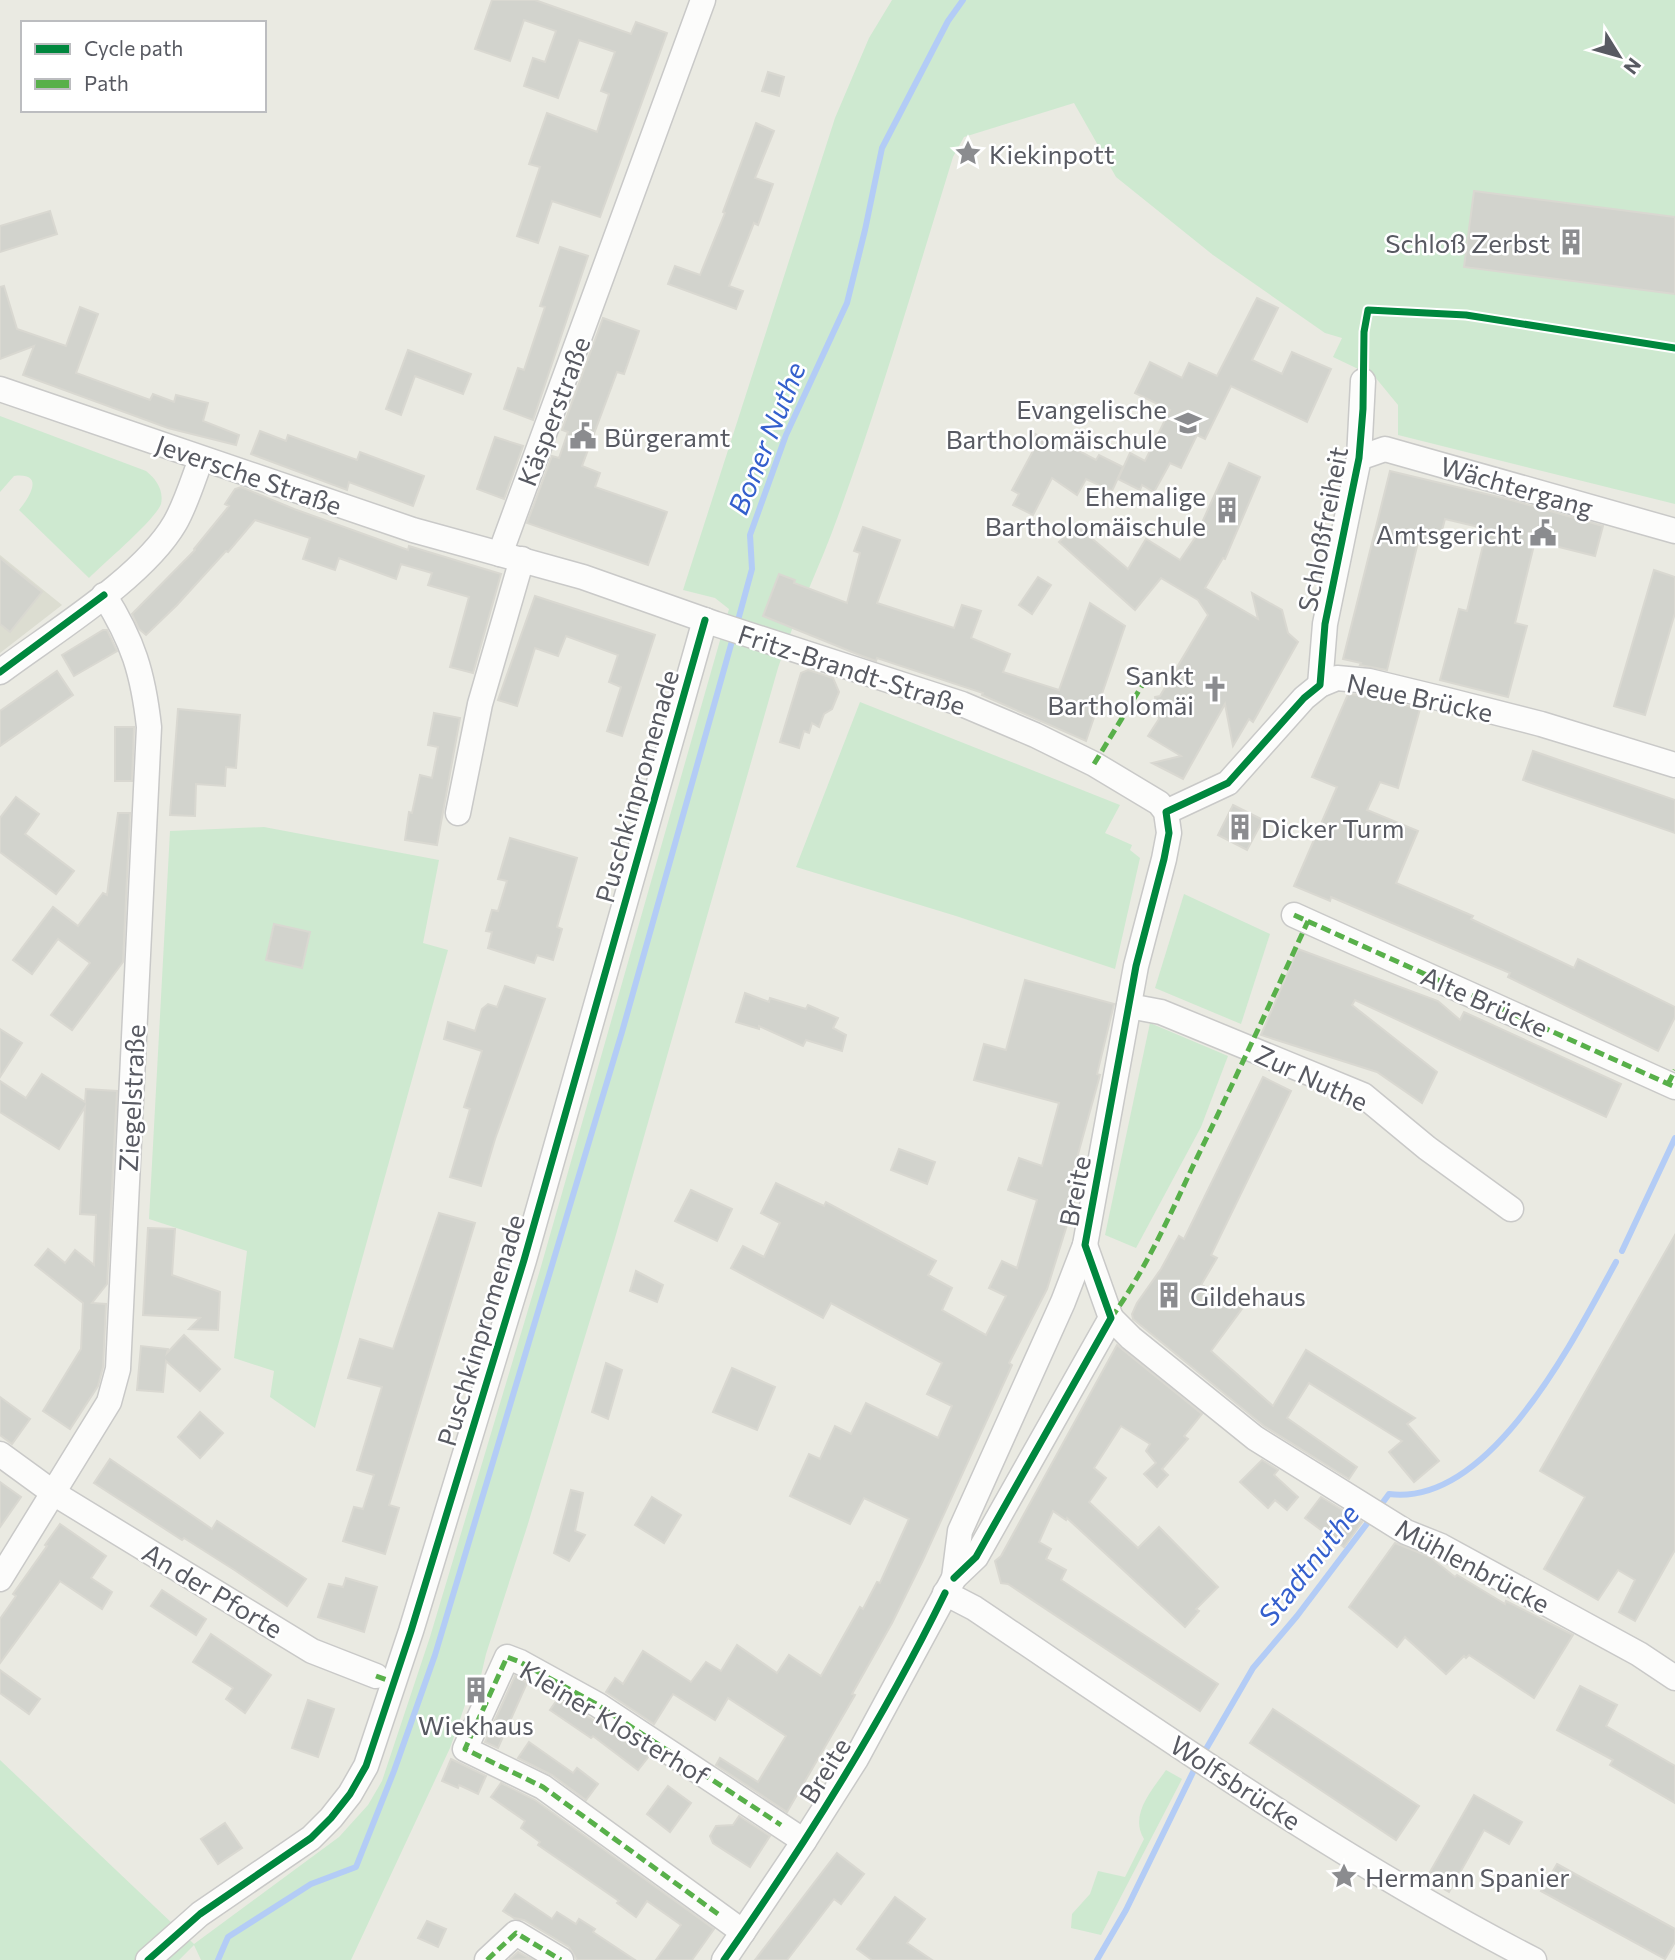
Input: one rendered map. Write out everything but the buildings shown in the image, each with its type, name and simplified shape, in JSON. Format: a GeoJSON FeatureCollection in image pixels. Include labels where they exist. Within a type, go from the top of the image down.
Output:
{"type":"FeatureCollection","features":[{"type":"Feature","properties":{"kind":"street","name":"Käsperstraße"},"geometry":{"type":"LineString","coordinates":[[458,813],[511,556],[703,0]]}},
{"type":"Feature","properties":{"kind":"street","name":"Schloßfreiheit"},"geometry":{"type":"LineString","coordinates":[[1320,685],[1325,624],[1359,458],[1363,381]]}},
{"type":"Feature","properties":{"kind":"street","name":"Jeversche Straße"},"geometry":{"type":"LineString","coordinates":[[0,389],[412,530],[511,556]]}},
{"type":"Feature","properties":{"kind":"street","name":"Wächtergang"},"geometry":{"type":"LineString","coordinates":[[1359,458],[1385,449],[1675,531]]}},
{"type":"Feature","properties":{"kind":"street"},"geometry":{"type":"LineString","coordinates":[[0,672],[141,565],[175,524],[201,459]]}},
{"type":"Feature","properties":{"kind":"street","name":"Fritz-Brandt-Straße"},"geometry":{"type":"LineString","coordinates":[[511,556],[583,577],[746,634],[949,700],[1035,735],[1137,789],[1159,803],[1166,812]]}},
{"type":"Feature","properties":{"kind":"street","name":"Ziegelstraße"},"geometry":{"type":"LineString","coordinates":[[0,1579],[109,1402],[118,1369],[149,727],[139,666],[122,622],[104,595]]}},
{"type":"Feature","properties":{"kind":"street","name":"Puschkinpromenade"},"geometry":{"type":"LineString","coordinates":[[155,1953],[200,1914],[311,1838],[350,1794],[366,1766],[411,1631],[524,1260],[711,622]]}},
{"type":"Feature","properties":{"kind":"street","name":"Neue Brücke"},"geometry":{"type":"LineString","coordinates":[[1166,812],[1228,783],[1304,698],[1320,685],[1337,678],[1369,681],[1541,724],[1675,765]]}},
{"type":"Feature","properties":{"kind":"street","name":"Breite"},"geometry":{"type":"LineString","coordinates":[[950,1586],[960,1531],[1063,1302],[1085,1245],[1136,966],[1169,833],[1166,812]]}},
{"type":"Feature","properties":{"kind":"street","name":"Alte Brücke"},"geometry":{"type":"LineString","coordinates":[[1294,915],[1673,1080]]}},
{"type":"Feature","properties":{"kind":"street","name":"Zur Nuthe"},"geometry":{"type":"LineString","coordinates":[[1129,1006],[1161,1012],[1363,1095],[1427,1148],[1511,1209]]}},
{"type":"Feature","properties":{"kind":"street","name":"Breite"},"geometry":{"type":"LineString","coordinates":[[724,1960],[856,1759],[950,1586],[976,1557],[1111,1318],[1085,1245]]}},
{"type":"Feature","properties":{"kind":"street","name":"Mühlenbrücke"},"geometry":{"type":"LineString","coordinates":[[1111,1318],[1131,1338],[1255,1438],[1406,1532],[1441,1546],[1654,1662],[1675,1678]]}},
{"type":"Feature","properties":{"kind":"street","name":"An der Pforte"},"geometry":{"type":"LineString","coordinates":[[0,1454],[55,1493],[312,1651],[376,1676]]}},
{"type":"Feature","properties":{"kind":"street","name":"Wolfsbrücke"},"geometry":{"type":"LineString","coordinates":[[950,1586],[974,1608],[1219,1771],[1383,1876],[1534,1960]]}},
{"type":"Feature","properties":{"kind":"street","name":"Kleiner Klosterhof"},"geometry":{"type":"LineString","coordinates":[[743,1932],[543,1787],[465,1749],[507,1657],[598,1705],[804,1841]]}},
{"type":"Feature","properties":{"kind":"street"},"geometry":{"type":"LineString","coordinates":[[486,1960],[516,1933],[561,1960]]}},
{"type":"Feature","properties":{"kind":"shaded area"},"geometry":{"type":"Polygon","coordinates":[[[0,555],[62,605],[0,653],[0,555]]]}},
{"type":"Feature","properties":{"kind":"green space"},"geometry":{"type":"Polygon","coordinates":[[[892,0],[1675,0],[1675,504],[1398,435],[1398,405],[1375,377],[1333,357],[1342,338],[1325,333],[1213,255],[1116,177],[1074,103],[964,137],[953,157],[854,472],[778,668],[615,1238],[480,1680],[473,1682],[450,1748],[351,1960],[201,1960],[194,1945],[179,1960],[0,1960],[0,1760],[194,1944],[339,1837],[368,1805],[382,1781],[430,1637],[540,1270],[729,609],[715,598],[683,590],[835,118],[869,38],[892,0]]]}},
{"type":"Feature","properties":{"kind":"green space"},"geometry":{"type":"Polygon","coordinates":[[[0,416],[146,471],[158,485],[162,499],[157,511],[89,578],[19,510],[30,493],[30,478],[14,476],[0,492],[0,416]]]}},
{"type":"Feature","properties":{"kind":"green space"},"geometry":{"type":"Polygon","coordinates":[[[860,702],[1120,805],[1105,833],[1132,845],[1130,850],[1140,858],[1115,969],[796,867],[860,702]]]}},
{"type":"Feature","properties":{"kind":"green space"},"geometry":{"type":"Polygon","coordinates":[[[264,827],[439,860],[423,943],[448,950],[315,1428],[270,1397],[274,1371],[234,1358],[247,1251],[149,1219],[170,831],[264,827]]]}},
{"type":"Feature","properties":{"kind":"green space"},"geometry":{"type":"Polygon","coordinates":[[[1184,894],[1270,934],[1241,1024],[1155,988],[1184,894]]]}},
{"type":"Feature","properties":{"kind":"green space"},"geometry":{"type":"Polygon","coordinates":[[[1150,1023],[1228,1056],[1201,1127],[1136,1248],[1105,1235],[1150,1023]]]}},
{"type":"Feature","properties":{"kind":"green space"},"geometry":{"type":"Polygon","coordinates":[[[1166,1770],[1182,1779],[1101,1935],[1071,1928],[1072,1914],[1090,1894],[1098,1871],[1125,1877],[1144,1839],[1139,1821],[1144,1803],[1166,1770]]]}},
{"type":"Feature","properties":{"kind":"waterway","name":"Boner Nuthe"},"geometry":{"type":"LineString","coordinates":[[737,624],[752,569],[750,535],[786,435],[847,303],[882,148],[948,21],[963,0]]}},
{"type":"Feature","properties":{"kind":"waterway","name":"Boner Nuthe"},"geometry":{"type":"LineString","coordinates":[[218,1960],[228,1937],[311,1884],[356,1867],[394,1771],[435,1655],[622,1032],[734,634]]}},
{"type":"Feature","properties":{"kind":"waterway","name":"Stadtnuthe"},"geometry":{"type":"LineString","coordinates":[[1622,1251],[1675,1138]]}},
{"type":"Feature","properties":{"kind":"waterway","name":"Stadtnuthe"},"geometry":{"type":"LineString","coordinates":[[1378,1509],[1389,1494],[1426,1491],[1462,1474],[1495,1446],[1553,1372],[1616,1262]]}},
{"type":"Feature","properties":{"kind":"waterway","name":"Stadtnuthe"},"geometry":{"type":"LineString","coordinates":[[1202,1756],[1253,1668],[1297,1616],[1372,1517]]}},
{"type":"Feature","properties":{"kind":"waterway","name":"Stadtnuthe"},"geometry":{"type":"LineString","coordinates":[[1097,1960],[1126,1910],[1196,1766]]}},
{"type":"Feature","properties":{"kind":"marked path"},"geometry":{"type":"LineString","coordinates":[[1094,764],[1146,679]]}},
{"type":"Feature","properties":{"kind":"marked path"},"geometry":{"type":"LineString","coordinates":[[1294,915],[1675,1087]]}},
{"type":"Feature","properties":{"kind":"marked path"},"geometry":{"type":"LineString","coordinates":[[1111,1318],[1165,1226],[1308,921]]}},
{"type":"Feature","properties":{"kind":"marked path"},"geometry":{"type":"LineString","coordinates":[[1668,1084],[1675,1070]]}},
{"type":"Feature","properties":{"kind":"marked path"},"geometry":{"type":"LineString","coordinates":[[718,1914],[543,1787],[465,1749],[507,1657],[598,1705],[781,1825]]}},
{"type":"Feature","properties":{"kind":"marked path"},"geometry":{"type":"LineString","coordinates":[[376,1676],[395,1683]]}},
{"type":"Feature","properties":{"kind":"marked path"},"geometry":{"type":"LineString","coordinates":[[487,1960],[516,1933],[561,1960]]}},
{"type":"Feature","properties":{"kind":"cycle path"},"geometry":{"type":"LineString","coordinates":[[954,1578],[976,1557],[1111,1318],[1085,1245],[1136,966],[1169,833],[1166,812],[1228,783],[1304,698],[1320,685],[1325,624],[1359,458],[1364,332],[1368,310],[1466,315],[1675,348]]}},
{"type":"Feature","properties":{"kind":"cycle path"},"geometry":{"type":"LineString","coordinates":[[0,672],[104,595]]}},
{"type":"Feature","properties":{"kind":"cycle path"},"geometry":{"type":"LineString","coordinates":[[148,1960],[200,1914],[311,1838],[350,1794],[366,1766],[411,1631],[524,1260],[705,620]]}},
{"type":"Feature","properties":{"kind":"cycle path"},"geometry":{"type":"LineString","coordinates":[[724,1960],[842,1781],[945,1593]]}},
{"type":"Feature","properties":{"kind":"place","name":"Kiekinpott"},"geometry":{"type":"Point","coordinates":[968,153]}},
{"type":"Feature","properties":{"kind":"place","name":"Schloß Zerbst"},"geometry":{"type":"Point","coordinates":[1571,242]}},
{"type":"Feature","properties":{"kind":"place","name":"Evangelische Bartholomäischule"},"geometry":{"type":"Point","coordinates":[1188,423]}},
{"type":"Feature","properties":{"kind":"place","name":"Bürgeramt"},"geometry":{"type":"Point","coordinates":[583,436]}},
{"type":"Feature","properties":{"kind":"place","name":"Ehemalige Bartholomäischule"},"geometry":{"type":"Point","coordinates":[1227,510]}},
{"type":"Feature","properties":{"kind":"place","name":"Amtsgericht"},"geometry":{"type":"Point","coordinates":[1543,533]}},
{"type":"Feature","properties":{"kind":"place","name":"Sankt Bartholomäi"},"geometry":{"type":"Point","coordinates":[1215,689]}},
{"type":"Feature","properties":{"kind":"place","name":"Dicker Turm"},"geometry":{"type":"Point","coordinates":[1240,827]}},
{"type":"Feature","properties":{"kind":"place","name":"Gildehaus"},"geometry":{"type":"Point","coordinates":[1169,1295]}},
{"type":"Feature","properties":{"kind":"place","name":"Wiekhaus"},"geometry":{"type":"Point","coordinates":[476,1690]}},
{"type":"Feature","properties":{"kind":"place","name":"Hermann Spanier"},"geometry":{"type":"Point","coordinates":[1344,1876]}}]}
